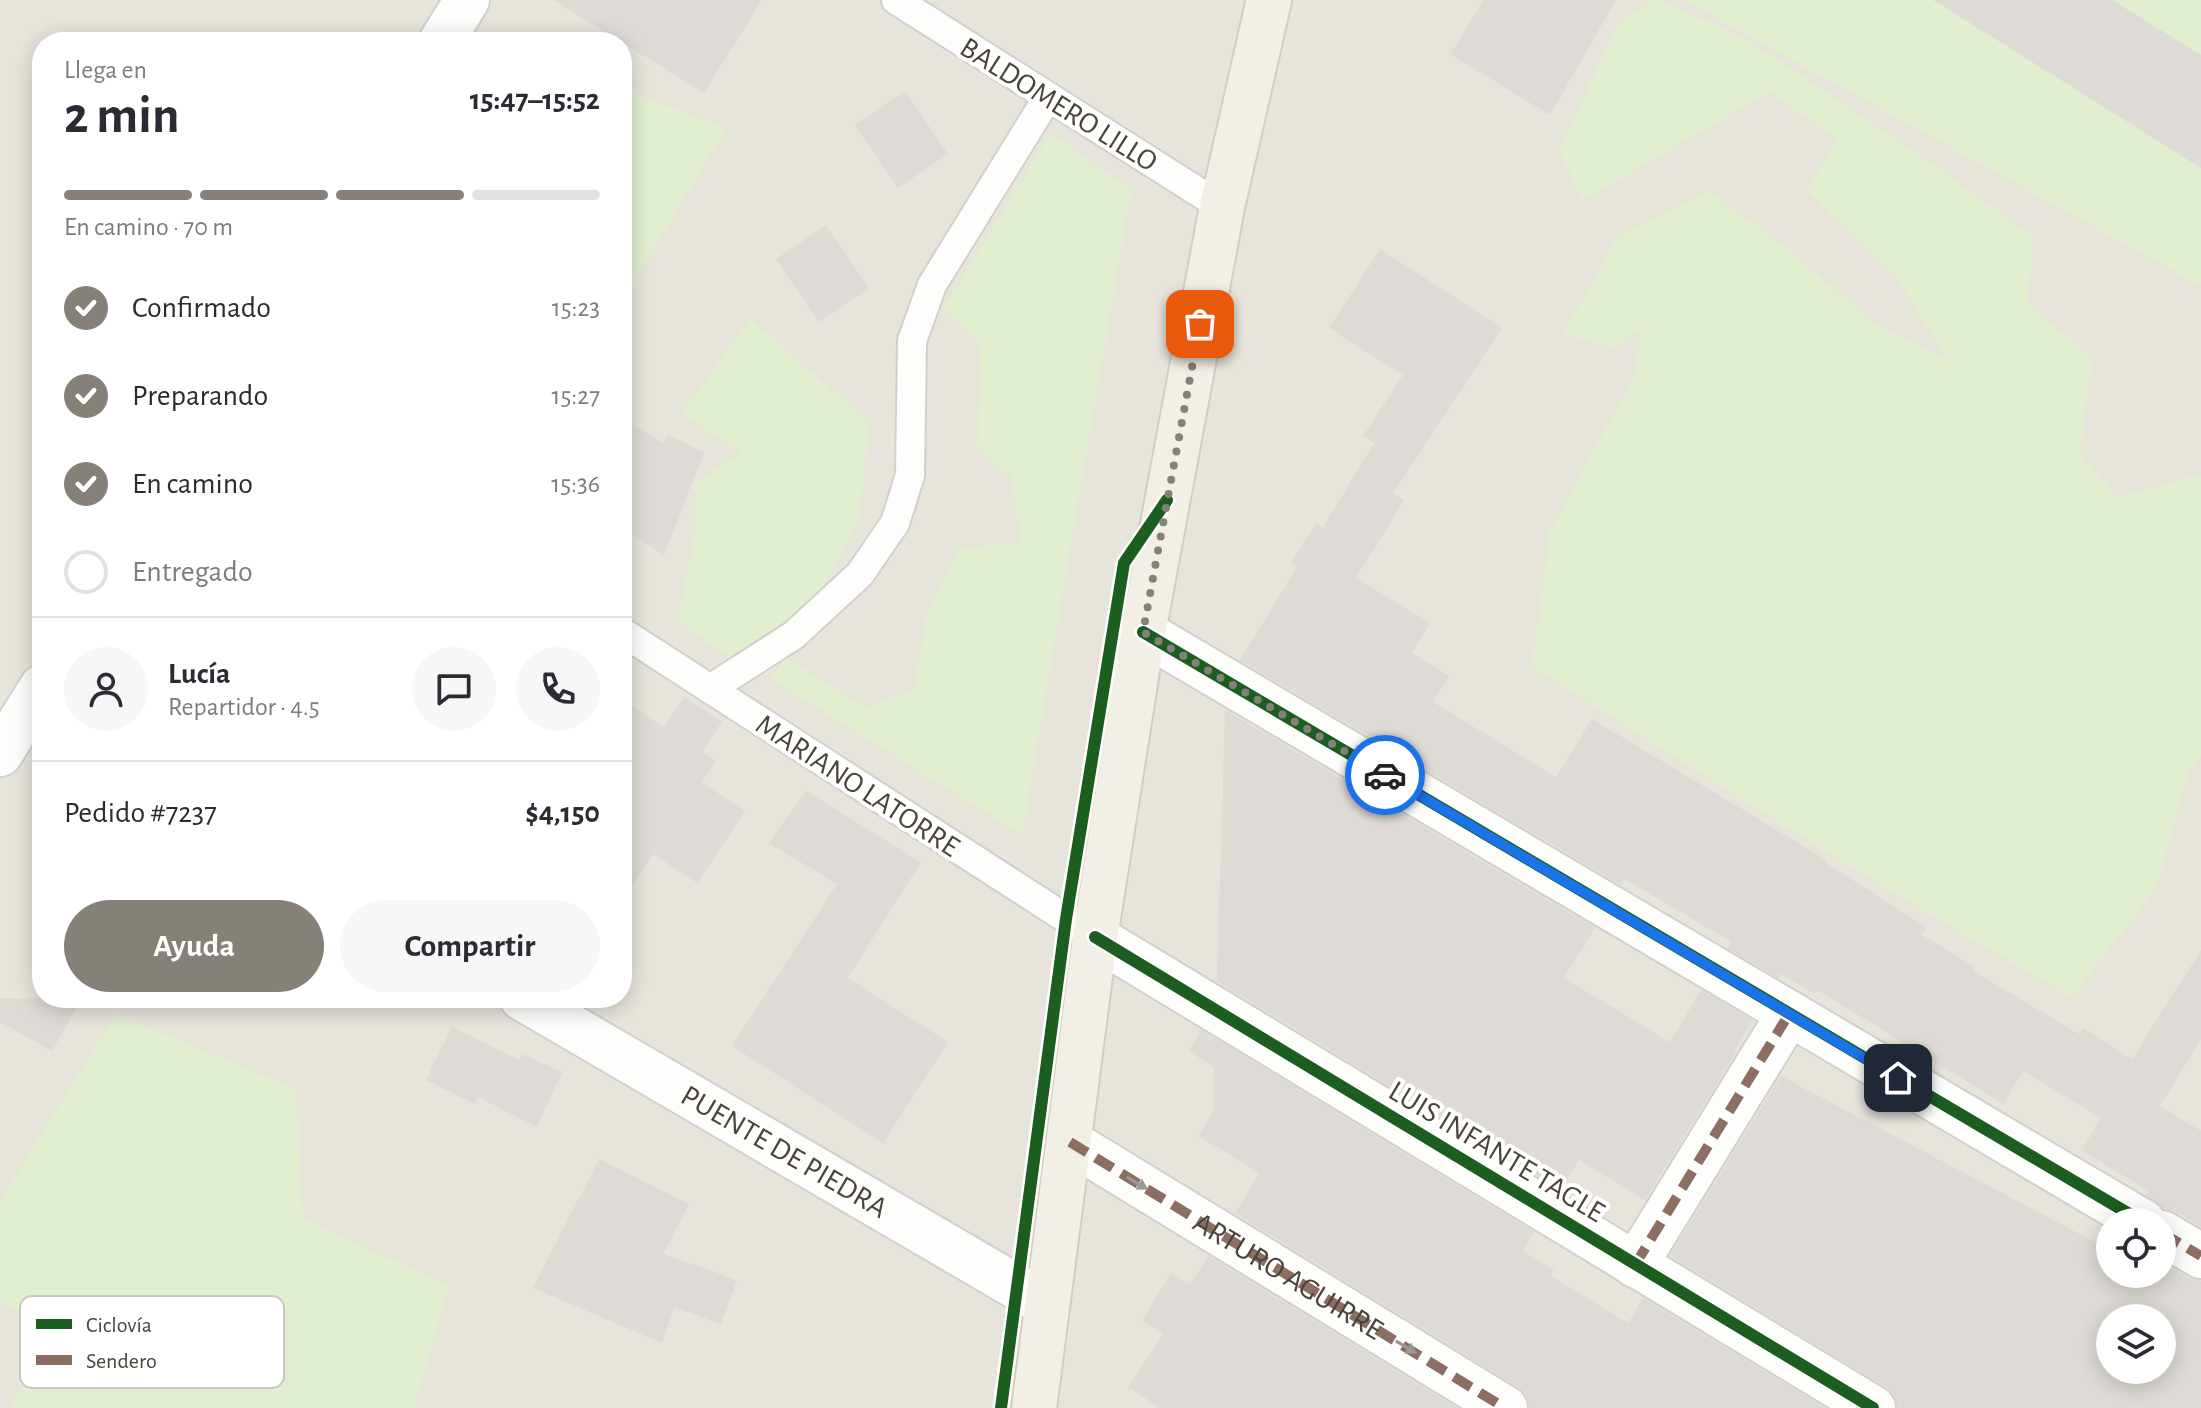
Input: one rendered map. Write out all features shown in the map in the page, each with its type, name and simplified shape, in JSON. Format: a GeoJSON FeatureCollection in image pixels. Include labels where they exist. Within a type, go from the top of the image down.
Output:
{"type":"FeatureCollection","features":[{"type":"Feature","properties":{"kind":"main road"},"geometry":{"type":"LineString","coordinates":[[1034,1408],[1095,937],[1143,632],[1222,207],[1269,0]]}},
{"type":"Feature","properties":{"kind":"street"},"geometry":{"type":"LineString","coordinates":[[1143,632],[2119,1208]]}},
{"type":"Feature","properties":{"kind":"street"},"geometry":{"type":"LineString","coordinates":[[0,753],[32,706]]}},
{"type":"Feature","properties":{"kind":"street","name":"LUIS INFANTE TAGLE"},"geometry":{"type":"LineString","coordinates":[[1095,937],[1873,1408]]}},
{"type":"Feature","properties":{"kind":"street","name":"PUENTE DE PIEDRA"},"geometry":{"type":"LineString","coordinates":[[539,1008],[1046,1304]]}},
{"type":"Feature","properties":{"kind":"street"},"geometry":{"type":"LineString","coordinates":[[1635,1265],[1789,1014]]}},
{"type":"Feature","properties":{"kind":"street","name":"ARTURO AGUIRRE"},"geometry":{"type":"LineString","coordinates":[[1070,1142],[1505,1408]]}},
{"type":"Feature","properties":{"kind":"street"},"geometry":{"type":"LineString","coordinates":[[2176,1241],[2201,1256]]}},
{"type":"Feature","properties":{"kind":"lane","name":"BALDOMERO LILLO"},"geometry":{"type":"LineString","coordinates":[[896,0],[1222,207]]}},
{"type":"Feature","properties":{"kind":"lane"},"geometry":{"type":"LineString","coordinates":[[710,689],[794,635],[860,574],[895,523],[910,475],[912,341],[932,285],[1048,97]]}},
{"type":"Feature","properties":{"kind":"lane","name":"MARIANO LATORRE"},"geometry":{"type":"LineString","coordinates":[[632,638],[1095,937]]}},
{"type":"Feature","properties":{"kind":"shaded area"},"geometry":{"type":"Polygon","coordinates":[[[0,0],[2201,0],[2201,1408],[0,1408],[0,0]]]}},
{"type":"Feature","properties":{"kind":"green space"},"geometry":{"type":"Polygon","coordinates":[[[1654,0],[1661,0],[1752,42],[1941,170],[2033,237],[2028,304],[2092,358],[2080,455],[2118,497],[2201,474],[2201,755],[2188,773],[2157,887],[2072,997],[1867,877],[1532,666],[1550,531],[1637,371],[1640,331],[1611,348],[1563,334],[1619,235],[1709,191],[1786,248],[1879,327],[1947,359],[1896,276],[1807,191],[1837,139],[1770,92],[1583,200],[1559,150],[1619,23],[1654,0]]]}},
{"type":"Feature","properties":{"kind":"green space"},"geometry":{"type":"Polygon","coordinates":[[[1684,0],[2201,0],[2201,286],[1684,0]]]}},
{"type":"Feature","properties":{"kind":"green space"},"geometry":{"type":"Polygon","coordinates":[[[632,93],[727,128],[632,285],[632,93]]]}},
{"type":"Feature","properties":{"kind":"green space"},"geometry":{"type":"Polygon","coordinates":[[[1051,133],[1131,190],[1022,835],[772,680],[783,656],[865,708],[914,689],[926,616],[959,548],[1021,543],[1011,476],[977,448],[980,344],[943,309],[1051,133]]]}},
{"type":"Feature","properties":{"kind":"green space"},"geometry":{"type":"Polygon","coordinates":[[[751,319],[869,423],[860,518],[816,600],[739,664],[678,622],[695,531],[695,484],[741,452],[681,414],[751,319]]]}},
{"type":"Feature","properties":{"kind":"green space"},"geometry":{"type":"Polygon","coordinates":[[[116,1014],[296,1089],[303,1219],[449,1286],[414,1408],[10,1408],[21,1388],[284,1388],[284,1296],[20,1296],[20,1314],[0,1301],[0,1201],[116,1014]]]}},
{"type":"Feature","properties":{"kind":"building"},"geometry":{"type":"Polygon","coordinates":[[[553,0],[762,0],[704,93],[632,49],[632,32],[605,32],[553,0]]]}},
{"type":"Feature","properties":{"kind":"building"},"geometry":{"type":"Polygon","coordinates":[[[1484,0],[1616,0],[1550,115],[1450,54],[1484,0]]]}},
{"type":"Feature","properties":{"kind":"building"},"geometry":{"type":"Polygon","coordinates":[[[1933,0],[2112,0],[2201,55],[2201,168],[1933,0]]]}},
{"type":"Feature","properties":{"kind":"building"},"geometry":{"type":"Polygon","coordinates":[[[905,91],[948,154],[898,188],[855,125],[905,91]]]}},
{"type":"Feature","properties":{"kind":"building"},"geometry":{"type":"Polygon","coordinates":[[[826,225],[869,288],[819,322],[776,259],[826,225]]]}},
{"type":"Feature","properties":{"kind":"building"},"geometry":{"type":"Polygon","coordinates":[[[1380,249],[1502,328],[1393,493],[1404,500],[1356,578],[1430,623],[1412,653],[1449,676],[1433,702],[1556,777],[1592,719],[1828,861],[1826,863],[1926,927],[1922,935],[1975,967],[1973,971],[2079,1034],[2083,1028],[2132,1059],[2201,950],[2201,1039],[2160,1106],[2201,1131],[2201,1227],[2176,1212],[2176,1208],[2163,1208],[2146,1195],[2148,1191],[2082,1150],[2101,1118],[2023,1071],[2004,1104],[1817,990],[1815,994],[1781,974],[1778,978],[1727,948],[1731,942],[1625,879],[1621,885],[1240,660],[1297,567],[1291,563],[1316,523],[1323,527],[1374,443],[1363,436],[1403,375],[1329,328],[1380,249]]]}},
{"type":"Feature","properties":{"kind":"building"},"geometry":{"type":"Polygon","coordinates":[[[632,424],[663,443],[668,434],[704,453],[664,555],[632,534],[632,424]]]}},
{"type":"Feature","properties":{"kind":"building"},"geometry":{"type":"Polygon","coordinates":[[[684,697],[722,721],[702,752],[716,761],[701,782],[745,811],[697,883],[653,854],[632,886],[632,706],[664,727],[684,697]]]}},
{"type":"Feature","properties":{"kind":"building"},"geometry":{"type":"Polygon","coordinates":[[[1225,710],[1595,928],[1564,978],[1670,1042],[1701,990],[1752,1020],[1736,1052],[1645,1200],[1579,1160],[1560,1190],[1217,981],[1225,710]]]}},
{"type":"Feature","properties":{"kind":"building"},"geometry":{"type":"Polygon","coordinates":[[[806,791],[921,862],[848,978],[948,1042],[883,1143],[732,1046],[837,884],[769,843],[806,791]]]}},
{"type":"Feature","properties":{"kind":"building"},"geometry":{"type":"Polygon","coordinates":[[[0,998],[32,998],[32,1008],[76,1008],[52,1051],[0,1022],[0,998]]]}},
{"type":"Feature","properties":{"kind":"building"},"geometry":{"type":"Polygon","coordinates":[[[452,1027],[519,1060],[522,1054],[562,1072],[537,1127],[478,1097],[474,1104],[426,1080],[452,1027]]]}},
{"type":"Feature","properties":{"kind":"building"},"geometry":{"type":"Polygon","coordinates":[[[1201,1030],[1534,1232],[1523,1251],[1554,1270],[1551,1276],[1628,1323],[1643,1298],[1825,1408],[1530,1408],[1526,1395],[1518,1387],[1235,1213],[1260,1173],[1198,1136],[1213,1112],[1214,1067],[1188,1051],[1201,1030]]]}},
{"type":"Feature","properties":{"kind":"building"},"geometry":{"type":"Polygon","coordinates":[[[1781,1076],[2096,1243],[2096,1288],[2176,1288],[2176,1271],[2201,1281],[2201,1408],[1898,1408],[1894,1395],[1886,1387],[1670,1256],[1781,1076]]]}},
{"type":"Feature","properties":{"kind":"building"},"geometry":{"type":"Polygon","coordinates":[[[599,1159],[689,1204],[663,1254],[737,1280],[721,1324],[674,1307],[662,1343],[533,1288],[599,1159]]]}},
{"type":"Feature","properties":{"kind":"building"},"geometry":{"type":"Polygon","coordinates":[[[1208,1256],[1457,1408],[1160,1408],[1128,1387],[1164,1333],[1142,1321],[1170,1274],[1190,1285],[1208,1256]]]}},
{"type":"Feature","properties":{"kind":"marked path"},"geometry":{"type":"LineString","coordinates":[[1635,1265],[1789,1014]]}},
{"type":"Feature","properties":{"kind":"marked path"},"geometry":{"type":"LineString","coordinates":[[1070,1142],[1505,1408]]}},
{"type":"Feature","properties":{"kind":"marked path"},"geometry":{"type":"LineString","coordinates":[[2176,1241],[2201,1256]]}},
{"type":"Feature","properties":{"kind":"cycle path"},"geometry":{"type":"LineString","coordinates":[[1001,1408],[1066,919],[1124,563],[1167,500]]}},
{"type":"Feature","properties":{"kind":"cycle path"},"geometry":{"type":"LineString","coordinates":[[1143,632],[2119,1208]]}},
{"type":"Feature","properties":{"kind":"cycle path"},"geometry":{"type":"LineString","coordinates":[[1095,937],[1873,1408]]}},
{"type":"Feature","properties":{"kind":"way so far"},"geometry":{"type":"LineString","coordinates":[[1200,324],[1143,632],[1385,775]]}},
{"type":"Feature","properties":{"kind":"route"},"geometry":{"type":"LineString","coordinates":[[1385,775],[1898,1078]]}}]}
